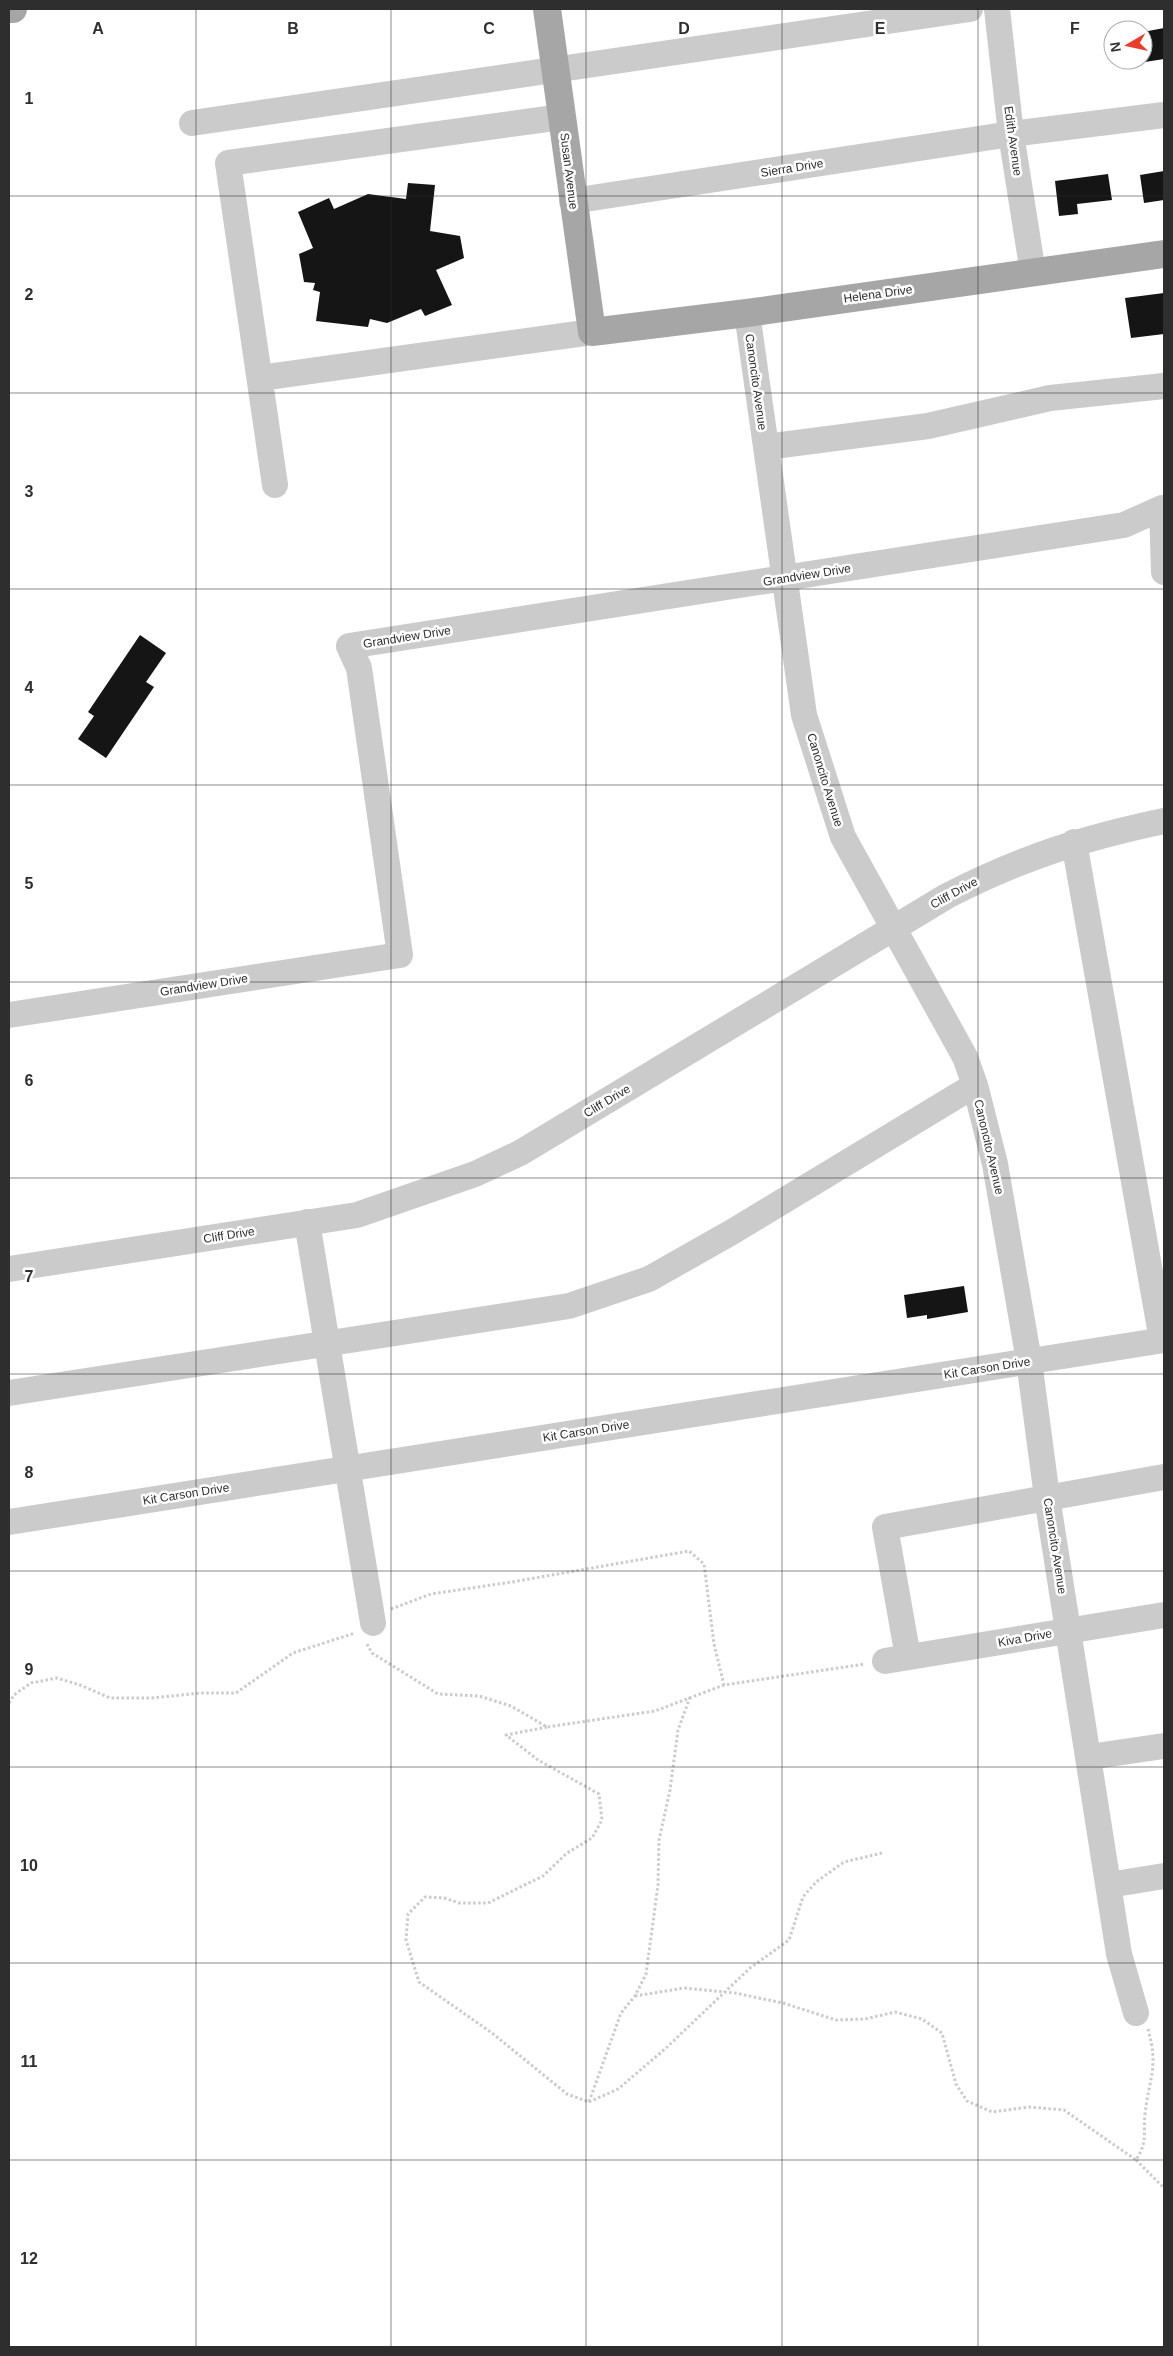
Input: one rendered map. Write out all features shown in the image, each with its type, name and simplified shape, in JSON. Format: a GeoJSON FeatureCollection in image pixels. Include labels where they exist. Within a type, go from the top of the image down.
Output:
{"type":"FeatureCollection","features":[{"type":"Feature","properties":{"kind":"main road","name":"Susan Avenue"},"geometry":{"type":"LineString","coordinates":[[546,9],[592,332]]}},
{"type":"Feature","properties":{"kind":"main road","name":"Helena Drive"},"geometry":{"type":"LineString","coordinates":[[592,332],[747,313],[1164,254]]}},
{"type":"Feature","properties":{"kind":"street"},"geometry":{"type":"LineString","coordinates":[[192,123],[970,9]]}},
{"type":"Feature","properties":{"kind":"street","name":"Edith Avenue"},"geometry":{"type":"LineString","coordinates":[[997,9],[1011,134],[1033,273]]}},
{"type":"Feature","properties":{"kind":"street","name":"Sierra Drive"},"geometry":{"type":"LineString","coordinates":[[572,201],[1011,134],[1164,114]]}},
{"type":"Feature","properties":{"kind":"street"},"geometry":{"type":"LineString","coordinates":[[275,485],[228,163],[562,117]]}},
{"type":"Feature","properties":{"kind":"street","name":"Canoncito Avenue"},"geometry":{"type":"LineString","coordinates":[[747,313],[804,715],[843,837],[896,929],[965,1057],[975,1085],[995,1164],[1029,1361],[1047,1497],[1119,1954],[1136,2013]]}},
{"type":"Feature","properties":{"kind":"street"},"geometry":{"type":"LineString","coordinates":[[260,378],[592,332]]}},
{"type":"Feature","properties":{"kind":"street"},"geometry":{"type":"LineString","coordinates":[[766,447],[928,426],[1050,398],[1164,386]]}},
{"type":"Feature","properties":{"kind":"street","name":"Grandview Drive"},"geometry":{"type":"LineString","coordinates":[[9,1015],[400,955],[359,668],[349,646],[1124,525],[1162,508],[1164,572]]}},
{"type":"Feature","properties":{"kind":"street","name":"Cliff Drive"},"geometry":{"type":"LineString","coordinates":[[9,1269],[357,1215],[475,1174],[520,1153],[896,929],[947,896],[988,875],[1032,856],[1074,842],[1164,821]]}},
{"type":"Feature","properties":{"kind":"street"},"geometry":{"type":"LineString","coordinates":[[1074,842],[1163,1340]]}},
{"type":"Feature","properties":{"kind":"street"},"geometry":{"type":"LineString","coordinates":[[9,1393],[327,1342],[569,1306],[649,1279],[732,1232],[975,1085]]}},
{"type":"Feature","properties":{"kind":"street"},"geometry":{"type":"LineString","coordinates":[[307,1222],[348,1468],[367,1627]]}},
{"type":"Feature","properties":{"kind":"street","name":"Kit Carson Drive"},"geometry":{"type":"LineString","coordinates":[[9,1522],[1163,1340]]}},
{"type":"Feature","properties":{"kind":"street"},"geometry":{"type":"LineString","coordinates":[[896,1659],[885,1527],[1164,1477]]}},
{"type":"Feature","properties":{"kind":"street","name":"Kiva Drive"},"geometry":{"type":"LineString","coordinates":[[896,1659],[1164,1615]]}},
{"type":"Feature","properties":{"kind":"street"},"geometry":{"type":"LineString","coordinates":[[1089,1757],[1164,1746]]}},
{"type":"Feature","properties":{"kind":"street"},"geometry":{"type":"LineString","coordinates":[[1109,1885],[1164,1876]]}},
{"type":"Feature","properties":{"kind":"path"},"geometry":{"type":"LineString","coordinates":[[9,1703],[14,1695],[31,1683],[57,1678],[80,1685],[110,1698],[151,1698],[200,1693],[236,1693],[293,1653],[336,1640],[367,1627],[386,1611],[431,1594],[512,1582],[688,1551],[704,1564],[714,1644],[724,1685]]}},
{"type":"Feature","properties":{"kind":"path"},"geometry":{"type":"LineString","coordinates":[[367,1627],[372,1653],[438,1694],[479,1696],[511,1706],[547,1727]]}},
{"type":"Feature","properties":{"kind":"path"},"geometry":{"type":"LineString","coordinates":[[882,1853],[844,1862],[816,1882],[803,1897],[789,1940],[750,1968],[665,2048],[618,2089],[589,2102],[567,2094],[492,2032],[419,1982],[406,1940],[408,1914],[425,1897],[444,1898],[460,1903],[488,1903],[543,1876],[567,1853],[592,1838],[602,1820],[599,1794],[538,1760],[506,1734],[655,1711],[724,1685],[896,1659]]}},
{"type":"Feature","properties":{"kind":"path"},"geometry":{"type":"LineString","coordinates":[[589,2102],[622,2013],[635,1996],[646,1974],[658,1885],[659,1840],[670,1790],[678,1730],[690,1697]]}},
{"type":"Feature","properties":{"kind":"path"},"geometry":{"type":"LineString","coordinates":[[635,1996],[684,1988],[725,1992],[783,2003],[836,2020],[864,2019],[895,2012],[922,2019],[942,2033],[956,2084],[967,2101],[992,2112],[1029,2107],[1064,2110],[1136,2160],[1164,2188]]}},
{"type":"Feature","properties":{"kind":"path"},"geometry":{"type":"LineString","coordinates":[[1136,2013],[1144,2018],[1154,2058],[1152,2084],[1145,2114],[1144,2147],[1136,2160]]}},
{"type":"Feature","properties":{"kind":"building"},"geometry":{"type":"Polygon","coordinates":[[[1164,28],[1164,59],[1153,61],[1153,30],[1164,28]]]}},
{"type":"Feature","properties":{"kind":"building"},"geometry":{"type":"Polygon","coordinates":[[[1164,171],[1164,200],[1144,203],[1140,175],[1164,171]]]}},
{"type":"Feature","properties":{"kind":"building"},"geometry":{"type":"Polygon","coordinates":[[[1108,174],[1112,200],[1077,204],[1078,214],[1059,216],[1055,181],[1108,174]]]}},
{"type":"Feature","properties":{"kind":"building"},"geometry":{"type":"Polygon","coordinates":[[[408,183],[435,185],[430,231],[460,236],[464,258],[436,270],[452,305],[425,316],[421,309],[387,323],[370,319],[368,327],[316,321],[320,292],[313,290],[315,283],[304,282],[299,254],[313,248],[298,212],[329,198],[334,209],[368,194],[406,199],[408,183]]]}},
{"type":"Feature","properties":{"kind":"building"},"geometry":{"type":"Polygon","coordinates":[[[1164,293],[1164,334],[1131,338],[1125,298],[1164,293]]]}},
{"type":"Feature","properties":{"kind":"building"},"geometry":{"type":"Polygon","coordinates":[[[140,635],[166,653],[146,682],[154,687],[106,758],[78,739],[94,716],[88,712],[140,635]]]}},
{"type":"Feature","properties":{"kind":"building"},"geometry":{"type":"Polygon","coordinates":[[[964,1286],[968,1312],[927,1319],[927,1315],[907,1318],[904,1295],[964,1286]]]}}]}
